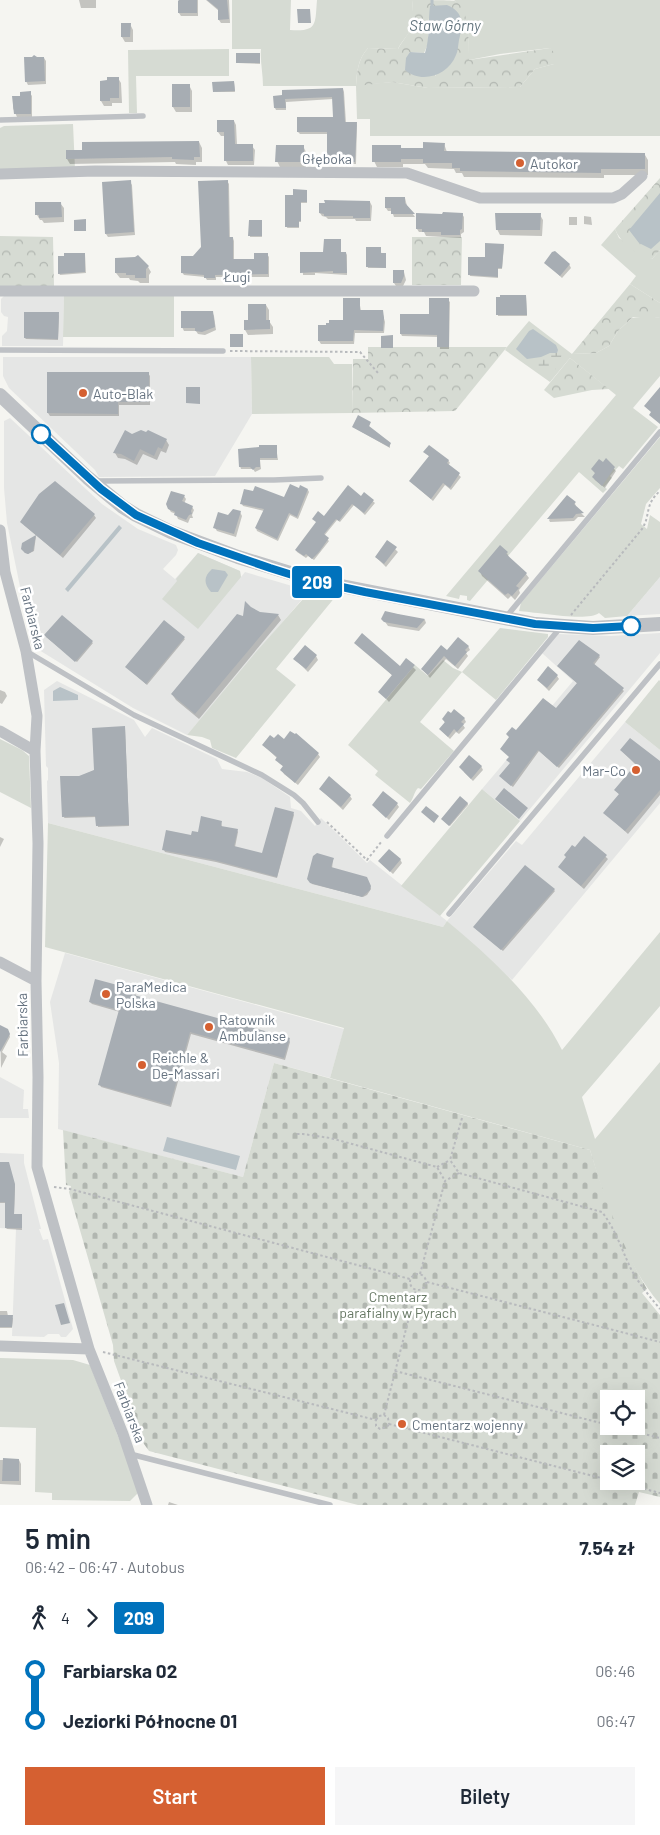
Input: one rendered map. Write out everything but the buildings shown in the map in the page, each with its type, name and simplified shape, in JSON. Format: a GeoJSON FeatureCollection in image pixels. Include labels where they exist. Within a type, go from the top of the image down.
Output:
{"type":"FeatureCollection","features":[{"type":"Feature","properties":{"kind":"street","name":"Głęboka"},"geometry":{"type":"LineString","coordinates":[[0,174],[95,171],[407,174],[467,195],[490,199],[612,198],[622,194],[642,176]]}},
{"type":"Feature","properties":{"kind":"street","name":"Ługi"},"geometry":{"type":"LineString","coordinates":[[0,291],[474,291]]}},
{"type":"Feature","properties":{"kind":"street"},"geometry":{"type":"LineString","coordinates":[[0,395],[92,481],[123,506],[154,524],[198,543],[270,568],[365,592],[504,618],[561,626],[612,627],[660,624]]}},
{"type":"Feature","properties":{"kind":"street","name":"Farbiarska"},"geometry":{"type":"LineString","coordinates":[[0,530],[5,572],[26,651],[36,716],[35,751],[38,843],[36,981],[37,1167],[89,1349],[130,1454],[147,1505]]}},
{"type":"Feature","properties":{"kind":"street"},"geometry":{"type":"LineString","coordinates":[[0,731],[35,751]]}},
{"type":"Feature","properties":{"kind":"street"},"geometry":{"type":"LineString","coordinates":[[0,962],[36,981]]}},
{"type":"Feature","properties":{"kind":"street"},"geometry":{"type":"LineString","coordinates":[[0,1346],[89,1349]]}},
{"type":"Feature","properties":{"kind":"lane"},"geometry":{"type":"LineString","coordinates":[[0,120],[143,116]]}},
{"type":"Feature","properties":{"kind":"lane"},"geometry":{"type":"LineString","coordinates":[[0,350],[223,351]]}},
{"type":"Feature","properties":{"kind":"lane"},"geometry":{"type":"LineString","coordinates":[[504,618],[660,432]]}},
{"type":"Feature","properties":{"kind":"lane"},"geometry":{"type":"LineString","coordinates":[[92,481],[321,478]]}},
{"type":"Feature","properties":{"kind":"lane"},"geometry":{"type":"LineString","coordinates":[[386,836],[561,626]]}},
{"type":"Feature","properties":{"kind":"lane"},"geometry":{"type":"LineString","coordinates":[[26,651],[134,715],[262,775],[294,795],[318,822]]}},
{"type":"Feature","properties":{"kind":"lane"},"geometry":{"type":"LineString","coordinates":[[449,914],[660,664]]}},
{"type":"Feature","properties":{"kind":"lane"},"geometry":{"type":"LineString","coordinates":[[130,1454],[330,1505]]}},
{"type":"Feature","properties":{"kind":"path"},"geometry":{"type":"LineString","coordinates":[[223,351],[360,352],[378,373]]}},
{"type":"Feature","properties":{"kind":"path"},"geometry":{"type":"LineString","coordinates":[[561,626],[642,530],[648,506],[653,497],[660,491]]}},
{"type":"Feature","properties":{"kind":"path"},"geometry":{"type":"LineString","coordinates":[[313,816],[317,812],[367,860],[386,836]]}},
{"type":"Feature","properties":{"kind":"path"},"geometry":{"type":"LineString","coordinates":[[437,1167],[450,1160],[462,1118]]}},
{"type":"Feature","properties":{"kind":"path"},"geometry":{"type":"LineString","coordinates":[[297,1134],[330,1138],[437,1167],[445,1180],[420,1274]]}},
{"type":"Feature","properties":{"kind":"path"},"geometry":{"type":"LineString","coordinates":[[450,1160],[459,1173],[602,1212],[610,1223],[644,1291],[660,1309]]}},
{"type":"Feature","properties":{"kind":"path"},"geometry":{"type":"LineString","coordinates":[[445,1180],[459,1173]]}},
{"type":"Feature","properties":{"kind":"path"},"geometry":{"type":"LineString","coordinates":[[42,1188],[70,1189],[410,1279]]}},
{"type":"Feature","properties":{"kind":"path"},"geometry":{"type":"LineString","coordinates":[[410,1279],[412,1276],[420,1274]]}},
{"type":"Feature","properties":{"kind":"path"},"geometry":{"type":"LineString","coordinates":[[420,1274],[423,1275],[427,1282],[660,1342]]}},
{"type":"Feature","properties":{"kind":"path"},"geometry":{"type":"LineString","coordinates":[[410,1279],[411,1285],[416,1290]]}},
{"type":"Feature","properties":{"kind":"path"},"geometry":{"type":"LineString","coordinates":[[416,1290],[423,1289],[427,1282]]}},
{"type":"Feature","properties":{"kind":"path"},"geometry":{"type":"LineString","coordinates":[[384,1415],[416,1290]]}},
{"type":"Feature","properties":{"kind":"path"},"geometry":{"type":"LineString","coordinates":[[89,1349],[376,1420]]}},
{"type":"Feature","properties":{"kind":"path"},"geometry":{"type":"LineString","coordinates":[[395,1371],[600,1423]]}},
{"type":"Feature","properties":{"kind":"path"},"geometry":{"type":"LineString","coordinates":[[384,1415],[379,1416],[376,1420],[376,1426],[380,1429],[387,1427],[389,1424]]}},
{"type":"Feature","properties":{"kind":"path"},"geometry":{"type":"LineString","coordinates":[[384,1415],[388,1418],[389,1424]]}},
{"type":"Feature","properties":{"kind":"path"},"geometry":{"type":"LineString","coordinates":[[389,1424],[600,1478]]}},
{"type":"Feature","properties":{"kind":"path"},"geometry":{"type":"LineString","coordinates":[[645,1434],[660,1438]]}},
{"type":"Feature","properties":{"kind":"path"},"geometry":{"type":"LineString","coordinates":[[645,1489],[660,1493]]}},
{"type":"Feature","properties":{"kind":"shaded area"},"geometry":{"type":"Polygon","coordinates":[[[5,295],[64,296],[63,346],[2,346],[2,336],[7,331],[8,317],[4,316],[1,312],[1,299],[5,295]]]}},
{"type":"Feature","properties":{"kind":"shaded area"},"geometry":{"type":"Polygon","coordinates":[[[3,357],[251,357],[252,414],[215,476],[99,477],[95,470],[9,388],[3,376],[3,357]]]}},
{"type":"Feature","properties":{"kind":"shaded area"},"geometry":{"type":"Polygon","coordinates":[[[10,418],[102,504],[138,529],[176,545],[178,550],[176,555],[163,569],[175,579],[198,553],[240,571],[241,577],[245,572],[309,591],[187,735],[133,708],[31,645],[30,640],[40,629],[36,609],[25,611],[7,523],[4,488],[4,421],[10,418]]]}},
{"type":"Feature","properties":{"kind":"shaded area"},"geometry":{"type":"Polygon","coordinates":[[[660,577],[660,614],[627,616],[660,577]]]}},
{"type":"Feature","properties":{"kind":"shaded area"},"geometry":{"type":"Polygon","coordinates":[[[660,633],[660,653],[520,821],[482,789],[573,681],[542,653],[558,634],[611,636],[660,633]]]}},
{"type":"Feature","properties":{"kind":"shaded area"},"geometry":{"type":"Polygon","coordinates":[[[57,681],[134,720],[145,737],[152,728],[217,759],[222,769],[247,772],[262,778],[290,797],[291,808],[301,811],[315,826],[321,818],[367,863],[370,860],[447,921],[443,927],[48,823],[48,768],[46,766],[44,690],[57,681]]]}},
{"type":"Feature","properties":{"kind":"shaded area"},"geometry":{"type":"Polygon","coordinates":[[[625,722],[660,750],[660,803],[512,980],[447,921],[516,841],[522,845],[625,722]]]}},
{"type":"Feature","properties":{"kind":"shaded area"},"geometry":{"type":"Polygon","coordinates":[[[65,953],[344,1029],[330,1078],[274,1063],[243,1177],[58,1129],[59,1063],[50,1002],[65,953]]]}},
{"type":"Feature","properties":{"kind":"shaded area"},"geometry":{"type":"Polygon","coordinates":[[[0,1077],[24,1090],[23,1109],[28,1109],[29,1118],[0,1118],[0,1077]]]}},
{"type":"Feature","properties":{"kind":"shaded area"},"geometry":{"type":"Polygon","coordinates":[[[0,1153],[24,1154],[24,1163],[41,1229],[39,1229],[43,1240],[48,1239],[73,1329],[66,1337],[61,1337],[59,1334],[48,1334],[44,1337],[12,1336],[16,1229],[0,1228],[0,1153]]]}},
{"type":"Feature","properties":{"kind":"green space"},"geometry":{"type":"Polygon","coordinates":[[[232,0],[291,0],[290,30],[306,30],[315,21],[317,0],[412,0],[413,20],[408,34],[398,49],[368,48],[360,61],[356,85],[392,82],[428,88],[520,87],[535,69],[554,64],[550,48],[469,60],[466,20],[463,12],[454,0],[660,0],[660,136],[370,136],[370,119],[357,119],[356,86],[263,86],[261,49],[232,49],[232,0]]]}},
{"type":"Feature","properties":{"kind":"green space"},"geometry":{"type":"Polygon","coordinates":[[[412,0],[455,1],[460,5],[464,11],[468,27],[469,60],[550,48],[557,56],[554,64],[535,69],[520,87],[428,88],[392,82],[356,86],[360,61],[368,48],[398,49],[410,31],[413,18],[412,0]],[[428,18],[428,44],[424,53],[409,52],[436,76],[428,18]]]}},
{"type":"Feature","properties":{"kind":"green space"},"geometry":{"type":"Polygon","coordinates":[[[229,49],[229,76],[136,76],[137,113],[129,113],[128,50],[229,49]]]}},
{"type":"Feature","properties":{"kind":"green space"},"geometry":{"type":"Polygon","coordinates":[[[73,124],[75,169],[0,170],[0,128],[4,126],[73,124]]]}},
{"type":"Feature","properties":{"kind":"green space"},"geometry":{"type":"Polygon","coordinates":[[[660,178],[660,250],[652,259],[630,248],[615,229],[660,178]]]}},
{"type":"Feature","properties":{"kind":"green space"},"geometry":{"type":"Polygon","coordinates":[[[615,229],[619,238],[652,259],[660,250],[660,303],[630,284],[636,276],[601,245],[615,229]]]}},
{"type":"Feature","properties":{"kind":"green space"},"geometry":{"type":"Polygon","coordinates":[[[0,236],[53,237],[54,286],[0,286],[0,236]]]}},
{"type":"Feature","properties":{"kind":"green space"},"geometry":{"type":"Polygon","coordinates":[[[412,237],[462,237],[461,285],[412,285],[412,237]]]}},
{"type":"Feature","properties":{"kind":"green space"},"geometry":{"type":"Polygon","coordinates":[[[630,284],[660,303],[660,318],[633,317],[618,331],[609,346],[596,353],[572,354],[630,284]]]}},
{"type":"Feature","properties":{"kind":"green space"},"geometry":{"type":"Polygon","coordinates":[[[64,296],[174,296],[174,337],[63,337],[64,296]]]}},
{"type":"Feature","properties":{"kind":"green space"},"geometry":{"type":"Polygon","coordinates":[[[649,316],[660,318],[660,376],[633,408],[658,427],[623,469],[619,466],[610,476],[612,478],[604,487],[607,489],[603,493],[579,472],[470,601],[467,600],[467,596],[460,595],[459,599],[446,596],[616,395],[570,358],[550,382],[505,350],[507,347],[529,321],[572,354],[596,353],[609,346],[618,331],[632,318],[649,316]]]}},
{"type":"Feature","properties":{"kind":"green space"},"geometry":{"type":"Polygon","coordinates":[[[556,345],[564,351],[555,370],[543,370],[527,359],[541,357],[558,350],[556,345]]]}},
{"type":"Feature","properties":{"kind":"green space"},"geometry":{"type":"Polygon","coordinates":[[[368,347],[507,347],[455,411],[352,413],[353,359],[368,359],[368,347]]]}},
{"type":"Feature","properties":{"kind":"green space"},"geometry":{"type":"Polygon","coordinates":[[[251,357],[329,357],[334,364],[352,364],[352,413],[252,414],[251,357]]]}},
{"type":"Feature","properties":{"kind":"green space"},"geometry":{"type":"Polygon","coordinates":[[[570,358],[609,389],[592,390],[554,398],[544,390],[570,358]]]}},
{"type":"Feature","properties":{"kind":"green space"},"geometry":{"type":"Polygon","coordinates":[[[660,437],[660,488],[646,504],[641,524],[647,529],[650,515],[660,522],[660,577],[627,616],[605,618],[599,613],[593,616],[573,617],[519,611],[521,603],[660,437]]]}},
{"type":"Feature","properties":{"kind":"green space"},"geometry":{"type":"Polygon","coordinates":[[[198,553],[240,571],[241,577],[198,629],[162,599],[198,553]]]}},
{"type":"Feature","properties":{"kind":"green space"},"geometry":{"type":"Polygon","coordinates":[[[311,590],[336,596],[276,669],[296,685],[236,758],[212,748],[210,740],[187,735],[256,652],[311,590]]]}},
{"type":"Feature","properties":{"kind":"green space"},"geometry":{"type":"Polygon","coordinates":[[[500,628],[548,634],[548,637],[496,700],[462,672],[500,628]]]}},
{"type":"Feature","properties":{"kind":"green space"},"geometry":{"type":"Polygon","coordinates":[[[443,660],[462,672],[420,722],[454,751],[421,789],[418,788],[410,803],[375,775],[378,771],[348,745],[415,665],[428,676],[443,660]]]}},
{"type":"Feature","properties":{"kind":"green space"},"geometry":{"type":"Polygon","coordinates":[[[660,681],[660,750],[625,722],[660,681]]]}},
{"type":"Feature","properties":{"kind":"green space"},"geometry":{"type":"Polygon","coordinates":[[[0,739],[22,750],[29,756],[31,808],[0,792],[0,739]]]}},
{"type":"Feature","properties":{"kind":"green space"},"geometry":{"type":"Polygon","coordinates":[[[482,789],[520,821],[440,916],[401,886],[482,789]]]}},
{"type":"Feature","properties":{"kind":"green space"},"geometry":{"type":"Polygon","coordinates":[[[48,823],[443,927],[447,921],[496,964],[526,996],[562,1050],[660,932],[660,1006],[582,1097],[595,1139],[660,1062],[660,1304],[636,1269],[617,1231],[590,1150],[330,1078],[344,1028],[45,947],[48,823]]]}},
{"type":"Feature","properties":{"kind":"green space","name":"Cmentarz parafialny w Pyrach"},"geometry":{"type":"Polygon","coordinates":[[[274,1063],[590,1150],[614,1221],[647,1289],[642,1293],[660,1315],[660,1497],[639,1492],[635,1505],[358,1505],[149,1451],[144,1444],[114,1361],[113,1345],[69,1192],[71,1186],[66,1185],[63,1130],[243,1177],[274,1063]]]}},
{"type":"Feature","properties":{"kind":"green space"},"geometry":{"type":"Polygon","coordinates":[[[0,1358],[73,1360],[90,1365],[127,1459],[138,1493],[130,1501],[52,1500],[52,1493],[35,1492],[36,1428],[0,1427],[0,1358]]]}},
{"type":"Feature","properties":{"kind":"water","name":"Staw Górny"},"geometry":{"type":"Polygon","coordinates":[[[447,5],[457,11],[461,19],[456,55],[441,73],[426,77],[411,74],[405,70],[406,58],[410,52],[425,53],[430,6],[447,5]]]}},
{"type":"Feature","properties":{"kind":"water"},"geometry":{"type":"Polygon","coordinates":[[[660,193],[660,241],[651,249],[639,243],[629,230],[660,193]]]}},
{"type":"Feature","properties":{"kind":"water"},"geometry":{"type":"Polygon","coordinates":[[[533,329],[556,345],[557,353],[527,359],[516,349],[529,331],[533,329]]]}},
{"type":"Feature","properties":{"kind":"water"},"geometry":{"type":"Polygon","coordinates":[[[119,525],[122,528],[68,592],[65,589],[119,525]]]}},
{"type":"Feature","properties":{"kind":"water"},"geometry":{"type":"Polygon","coordinates":[[[212,569],[225,571],[228,575],[218,592],[211,592],[206,583],[207,575],[212,569]]]}},
{"type":"Feature","properties":{"kind":"water"},"geometry":{"type":"Polygon","coordinates":[[[60,687],[78,695],[78,700],[53,701],[53,691],[60,687]]]}},
{"type":"Feature","properties":{"kind":"water"},"geometry":{"type":"Polygon","coordinates":[[[167,1137],[240,1156],[236,1170],[163,1151],[167,1137]]]}},
{"type":"Feature","properties":{"kind":"waterway"},"geometry":{"type":"LineString","coordinates":[[432,0],[432,6]]}},
{"type":"Feature","properties":{"kind":"bus line","name":"209"},"geometry":{"type":"LineString","coordinates":[[41,434],[88,478],[136,515],[198,543],[294,576],[365,592],[535,624],[593,628],[631,626]]}},
{"type":"Feature","properties":{"kind":"place","name":"Autokor"},"geometry":{"type":"Point","coordinates":[520,163]}},
{"type":"Feature","properties":{"kind":"place","name":"Auto-Blak"},"geometry":{"type":"Point","coordinates":[83,393]}},
{"type":"Feature","properties":{"kind":"place","name":"Mar-Co"},"geometry":{"type":"Point","coordinates":[636,770]}},
{"type":"Feature","properties":{"kind":"place","name":"ParaMedica Polska"},"geometry":{"type":"Point","coordinates":[106,994]}},
{"type":"Feature","properties":{"kind":"place","name":"Ratownik Ambulanse"},"geometry":{"type":"Point","coordinates":[209,1027]}},
{"type":"Feature","properties":{"kind":"place","name":"Reichle & De-Massari"},"geometry":{"type":"Point","coordinates":[142,1065]}},
{"type":"Feature","properties":{"kind":"place","name":"Cmentarz wojenny"},"geometry":{"type":"Point","coordinates":[402,1424]}}]}
